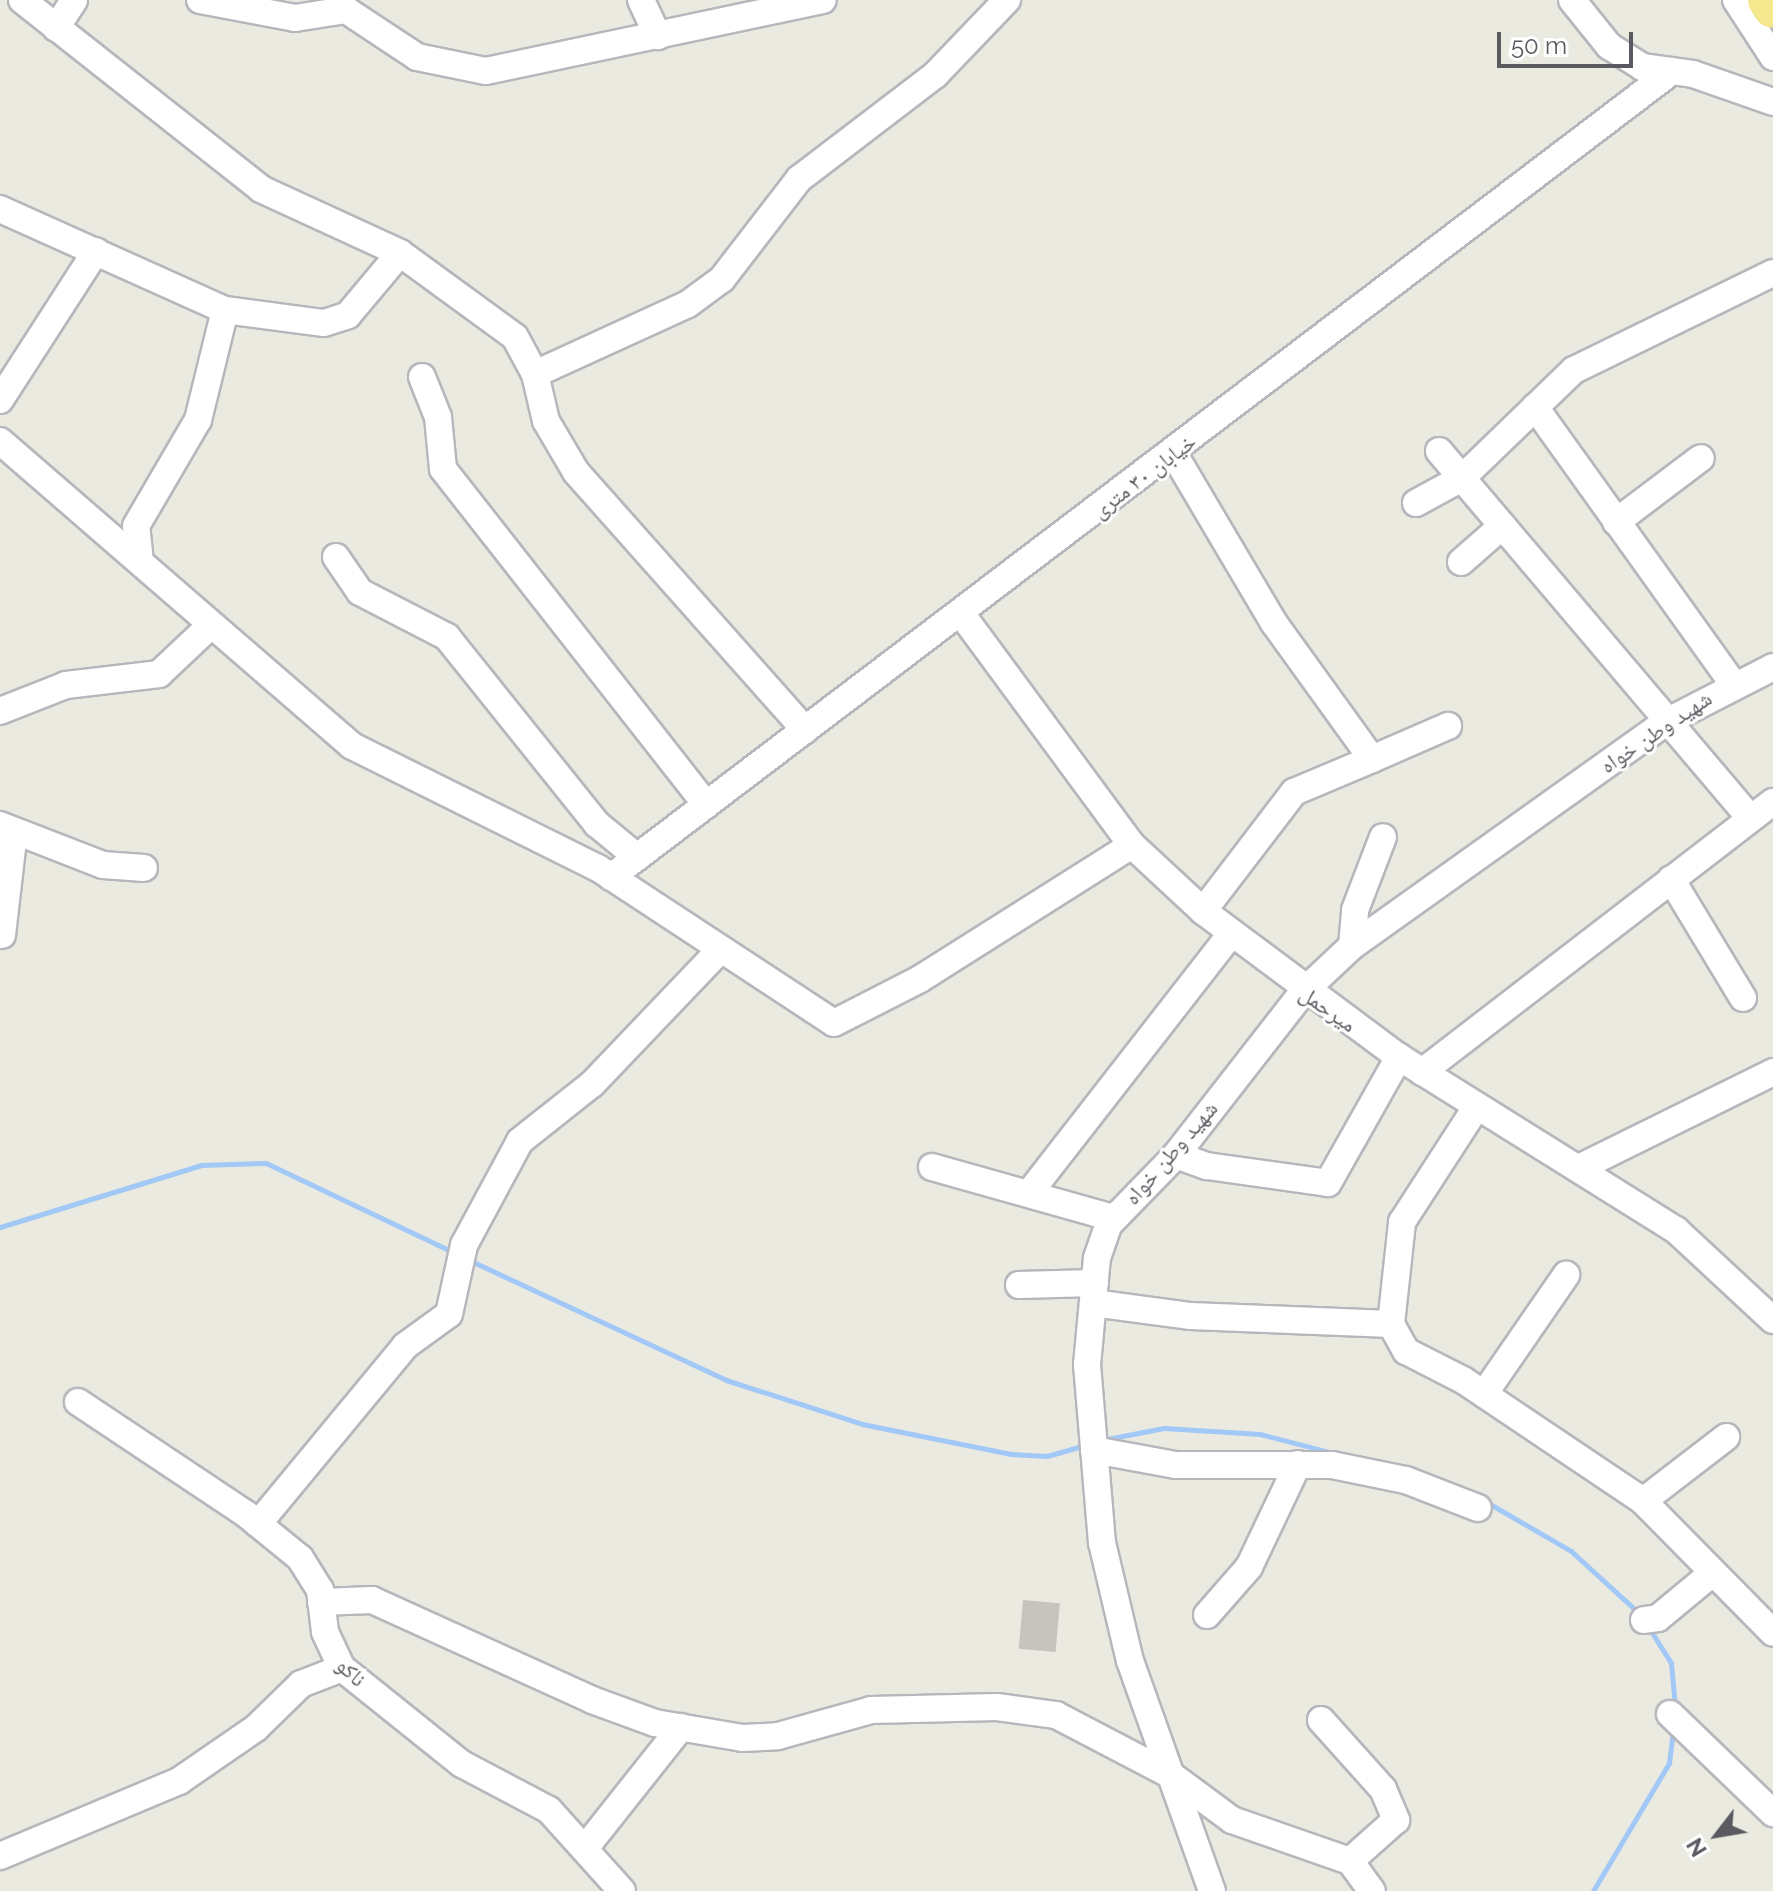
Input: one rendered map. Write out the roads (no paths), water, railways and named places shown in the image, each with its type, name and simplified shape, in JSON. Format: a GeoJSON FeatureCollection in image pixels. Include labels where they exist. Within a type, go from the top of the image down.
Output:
{"type":"FeatureCollection","features":[{"type":"Feature","properties":{"kind":"highway"},"geometry":{"type":"LineString","coordinates":[[1768,0],[1773,8]]}},
{"type":"Feature","properties":{"kind":"street"},"geometry":{"type":"LineString","coordinates":[[22,0],[261,189],[400,253],[515,337],[535,374],[546,421],[576,472],[805,730]]}},
{"type":"Feature","properties":{"kind":"street"},"geometry":{"type":"LineString","coordinates":[[56,28],[74,0]]}},
{"type":"Feature","properties":{"kind":"street"},"geometry":{"type":"LineString","coordinates":[[200,0],[295,18],[346,10],[417,57],[486,71],[823,0]]}},
{"type":"Feature","properties":{"kind":"street"},"geometry":{"type":"LineString","coordinates":[[641,0],[658,36]]}},
{"type":"Feature","properties":{"kind":"street"},"geometry":{"type":"LineString","coordinates":[[535,374],[688,304],[722,279],[799,179],[935,75],[1007,0]]}},
{"type":"Feature","properties":{"kind":"street"},"geometry":{"type":"LineString","coordinates":[[1572,0],[1609,46],[1642,67],[1672,71],[1773,102]]}},
{"type":"Feature","properties":{"kind":"street"},"geometry":{"type":"LineString","coordinates":[[1736,0],[1773,57]]}},
{"type":"Feature","properties":{"kind":"street","name":"خیابان ۳۰ متری"},"geometry":{"type":"LineString","coordinates":[[611,877],[1174,454],[1672,71]]}},
{"type":"Feature","properties":{"kind":"street"},"geometry":{"type":"LineString","coordinates":[[0,209],[225,310],[324,323],[348,315],[400,253]]}},
{"type":"Feature","properties":{"kind":"street"},"geometry":{"type":"LineString","coordinates":[[0,400],[96,251]]}},
{"type":"Feature","properties":{"kind":"street"},"geometry":{"type":"LineString","coordinates":[[1416,503],[1462,478],[1574,370],[1773,273]]}},
{"type":"Feature","properties":{"kind":"street"},"geometry":{"type":"LineString","coordinates":[[140,562],[136,526],[198,420],[225,310]]}},
{"type":"Feature","properties":{"kind":"street"},"geometry":{"type":"LineString","coordinates":[[422,377],[438,417],[443,469],[706,805]]}},
{"type":"Feature","properties":{"kind":"street"},"geometry":{"type":"LineString","coordinates":[[1535,407],[1732,682]]}},
{"type":"Feature","properties":{"kind":"street"},"geometry":{"type":"LineString","coordinates":[[0,441],[352,746],[611,877],[834,1023],[920,979],[1132,845]]}},
{"type":"Feature","properties":{"kind":"street"},"geometry":{"type":"LineString","coordinates":[[1439,451],[1748,816]]}},
{"type":"Feature","properties":{"kind":"street"},"geometry":{"type":"LineString","coordinates":[[1174,454],[1274,623],[1372,759]]}},
{"type":"Feature","properties":{"kind":"street"},"geometry":{"type":"LineString","coordinates":[[1616,522],[1701,458]]}},
{"type":"Feature","properties":{"kind":"street"},"geometry":{"type":"LineString","coordinates":[[1461,562],[1502,526]]}},
{"type":"Feature","properties":{"kind":"street"},"geometry":{"type":"LineString","coordinates":[[336,557],[360,592],[447,637],[597,824],[637,857]]}},
{"type":"Feature","properties":{"kind":"street","name":"میرحمل"},"geometry":{"type":"LineString","coordinates":[[960,612],[1132,845],[1203,911],[1303,992],[1399,1057],[1477,1106],[1583,1166],[1676,1230],[1773,1320]]}},
{"type":"Feature","properties":{"kind":"street"},"geometry":{"type":"LineString","coordinates":[[0,711],[66,685],[159,674],[210,626]]}},
{"type":"Feature","properties":{"kind":"street","name":"شهید وطن خواه"},"geometry":{"type":"LineString","coordinates":[[1212,1891],[1130,1661],[1102,1543],[1087,1365],[1094,1293],[1114,1218],[1176,1155],[1303,992],[1352,946],[1668,721],[1732,682],[1773,667]]}},
{"type":"Feature","properties":{"kind":"street"},"geometry":{"type":"LineString","coordinates":[[1203,911],[1294,792],[1448,726]]}},
{"type":"Feature","properties":{"kind":"street"},"geometry":{"type":"LineString","coordinates":[[1422,1072],[1748,816],[1773,802]]}},
{"type":"Feature","properties":{"kind":"street"},"geometry":{"type":"LineString","coordinates":[[2,935],[7,828],[103,865],[144,868]]}},
{"type":"Feature","properties":{"kind":"street"},"geometry":{"type":"LineString","coordinates":[[1352,946],[1355,910],[1383,837]]}},
{"type":"Feature","properties":{"kind":"street"},"geometry":{"type":"LineString","coordinates":[[1671,879],[1743,998]]}},
{"type":"Feature","properties":{"kind":"street"},"geometry":{"type":"LineString","coordinates":[[1030,1192],[1231,934]]}},
{"type":"Feature","properties":{"kind":"street"},"geometry":{"type":"LineString","coordinates":[[258,1524],[405,1346],[449,1314],[464,1245],[520,1141],[592,1084],[720,950]]}},
{"type":"Feature","properties":{"kind":"street"},"geometry":{"type":"LineString","coordinates":[[1176,1155],[1207,1166],[1328,1183],[1399,1057]]}},
{"type":"Feature","properties":{"kind":"street"},"geometry":{"type":"LineString","coordinates":[[1583,1166],[1773,1072]]}},
{"type":"Feature","properties":{"kind":"street"},"geometry":{"type":"LineString","coordinates":[[1477,1106],[1402,1222],[1391,1324],[1406,1351],[1484,1394],[1643,1501],[1710,1575],[1773,1633]]}},
{"type":"Feature","properties":{"kind":"street"},"geometry":{"type":"LineString","coordinates":[[932,1167],[1114,1218]]}},
{"type":"Feature","properties":{"kind":"street"},"geometry":{"type":"LineString","coordinates":[[1484,1394],[1566,1275]]}},
{"type":"Feature","properties":{"kind":"street"},"geometry":{"type":"LineString","coordinates":[[1019,1285],[1094,1293],[1191,1316],[1391,1324]]}},
{"type":"Feature","properties":{"kind":"street","name":"ناکو"},"geometry":{"type":"LineString","coordinates":[[78,1402],[258,1524],[300,1558],[321,1602],[330,1651],[342,1668],[462,1764],[549,1810],[586,1847],[622,1891]]}},
{"type":"Feature","properties":{"kind":"street"},"geometry":{"type":"LineString","coordinates":[[1643,1501],[1726,1437]]}},
{"type":"Feature","properties":{"kind":"street"},"geometry":{"type":"LineString","coordinates":[[1094,1450],[1176,1465],[1298,1464],[1406,1480],[1478,1508]]}},
{"type":"Feature","properties":{"kind":"street"},"geometry":{"type":"LineString","coordinates":[[1207,1615],[1249,1567],[1298,1464]]}},
{"type":"Feature","properties":{"kind":"street"},"geometry":{"type":"LineString","coordinates":[[1644,1620],[1658,1618],[1710,1575]]}},
{"type":"Feature","properties":{"kind":"street"},"geometry":{"type":"LineString","coordinates":[[321,1602],[372,1600],[592,1700],[681,1727],[778,1736],[871,1710],[997,1707],[1079,1722],[1171,1775],[1232,1820],[1350,1861],[1372,1891]]}},
{"type":"Feature","properties":{"kind":"street"},"geometry":{"type":"LineString","coordinates":[[0,1856],[179,1781],[256,1728],[301,1684],[342,1668]]}},
{"type":"Feature","properties":{"kind":"street"},"geometry":{"type":"LineString","coordinates":[[1670,1714],[1773,1813]]}},
{"type":"Feature","properties":{"kind":"street"},"geometry":{"type":"LineString","coordinates":[[1321,1720],[1383,1789],[1396,1820],[1350,1861]]}},
{"type":"Feature","properties":{"kind":"street"},"geometry":{"type":"LineString","coordinates":[[586,1847],[681,1727]]}},
{"type":"Feature","properties":{"kind":"waterway"},"geometry":{"type":"LineString","coordinates":[[0,1227],[201,1165],[266,1163],[453,1252]]}},
{"type":"Feature","properties":{"kind":"waterway"},"geometry":{"type":"LineString","coordinates":[[469,1260],[726,1380],[862,1424],[1011,1454],[1047,1456],[1085,1445]]}},
{"type":"Feature","properties":{"kind":"waterway"},"geometry":{"type":"LineString","coordinates":[[1102,1440],[1164,1428],[1260,1434],[1333,1453]]}},
{"type":"Feature","properties":{"kind":"waterway"},"geometry":{"type":"LineString","coordinates":[[1483,1500],[1571,1551],[1639,1613]]}},
{"type":"Feature","properties":{"kind":"waterway"},"geometry":{"type":"LineString","coordinates":[[1649,1628],[1671,1663],[1675,1707]]}},
{"type":"Feature","properties":{"kind":"waterway"},"geometry":{"type":"LineString","coordinates":[[1593,1891],[1669,1763],[1673,1729]]}}]}
